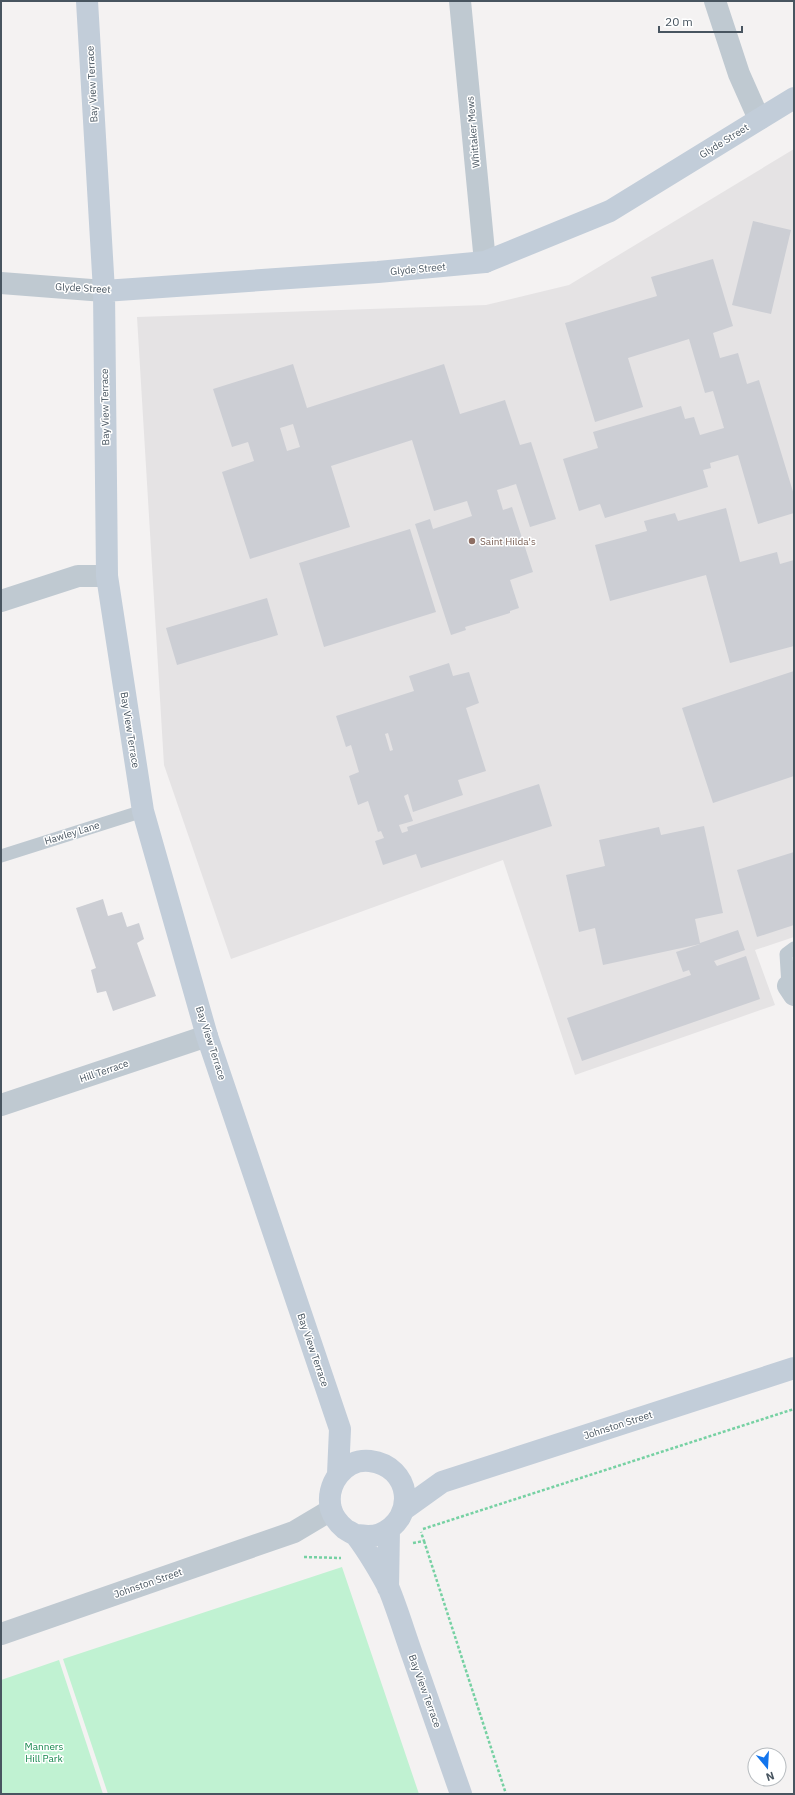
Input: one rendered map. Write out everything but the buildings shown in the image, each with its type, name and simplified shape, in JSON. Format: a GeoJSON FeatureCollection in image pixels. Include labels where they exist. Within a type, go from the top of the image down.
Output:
{"type":"FeatureCollection","features":[{"type":"Feature","properties":{"kind":"street","name":"Bay View Terrace"},"geometry":{"type":"LineString","coordinates":[[87,1],[104,291],[108,576],[143,811],[207,1036],[340,1429],[338,1474]]}},
{"type":"Feature","properties":{"kind":"street","name":"Whittaker Mews"},"geometry":{"type":"LineString","coordinates":[[460,1],[485,262]]}},
{"type":"Feature","properties":{"kind":"street"},"geometry":{"type":"LineString","coordinates":[[715,1],[738,74],[758,119]]}},
{"type":"Feature","properties":{"kind":"street","name":"Glyde Street"},"geometry":{"type":"LineString","coordinates":[[1,282],[104,291],[370,273],[485,262],[610,211],[794,98]]}},
{"type":"Feature","properties":{"kind":"street"},"geometry":{"type":"LineString","coordinates":[[1,601],[78,576],[108,576]]}},
{"type":"Feature","properties":{"kind":"street","name":"Hill Terrace"},"geometry":{"type":"LineString","coordinates":[[1,1105],[207,1036]]}},
{"type":"Feature","properties":{"kind":"street","name":"Johnston Street"},"geometry":{"type":"LineString","coordinates":[[403,1510],[442,1482],[794,1368]]}},
{"type":"Feature","properties":{"kind":"street","name":"Bay View Terrace"},"geometry":{"type":"LineString","coordinates":[[340,1429],[374,1462]]}},
{"type":"Feature","properties":{"kind":"street"},"geometry":{"type":"LineString","coordinates":[[357,1462],[374,1462],[390,1468],[404,1487],[406,1499],[398,1521],[389,1529],[379,1534],[351,1532],[337,1520],[331,1510],[330,1498],[332,1486],[338,1474],[357,1462]]}},
{"type":"Feature","properties":{"kind":"street","name":"Johnston Street"},"geometry":{"type":"LineString","coordinates":[[400,1480],[442,1482]]}},
{"type":"Feature","properties":{"kind":"street","name":"Johnston Street"},"geometry":{"type":"LineString","coordinates":[[1,1634],[294,1532],[331,1510]]}},
{"type":"Feature","properties":{"kind":"street"},"geometry":{"type":"LineString","coordinates":[[380,1558],[389,1529]]}},
{"type":"Feature","properties":{"kind":"street","name":"Johnston Street"},"geometry":{"type":"LineString","coordinates":[[294,1532],[351,1532]]}},
{"type":"Feature","properties":{"kind":"street","name":"Bay View Terrace"},"geometry":{"type":"LineString","coordinates":[[351,1532],[380,1558],[388,1588],[461,1794]]}},
{"type":"Feature","properties":{"kind":"lane","name":"Hawley Lane"},"geometry":{"type":"LineString","coordinates":[[1,856],[143,811]]}},
{"type":"Feature","properties":{"kind":"lane"},"geometry":{"type":"LineString","coordinates":[[791,991],[786,954],[794,948]]}},
{"type":"Feature","properties":{"kind":"path"},"geometry":{"type":"LineString","coordinates":[[506,1794],[420,1529],[794,1409]]}},
{"type":"Feature","properties":{"kind":"path"},"geometry":{"type":"LineString","coordinates":[[303,1558],[309,1556],[380,1558],[406,1544],[424,1541]]}},
{"type":"Feature","properties":{"kind":"shaded area","name":"Saint Hilda's"},"geometry":{"type":"Polygon","coordinates":[[[794,149],[794,937],[755,950],[775,1005],[575,1075],[503,860],[231,959],[164,765],[137,317],[486,305],[569,285],[794,149]]]}},
{"type":"Feature","properties":{"kind":"green space"},"geometry":{"type":"Polygon","coordinates":[[[342,1567],[419,1794],[108,1794],[63,1659],[342,1567]]]}},
{"type":"Feature","properties":{"kind":"green space","name":"Manners Hill Park"},"geometry":{"type":"Polygon","coordinates":[[[59,1660],[103,1794],[1,1794],[1,1680],[59,1660]]]}},
{"type":"Feature","properties":{"kind":"place","name":"Saint Hilda's"},"geometry":{"type":"Point","coordinates":[472,541]}}]}
